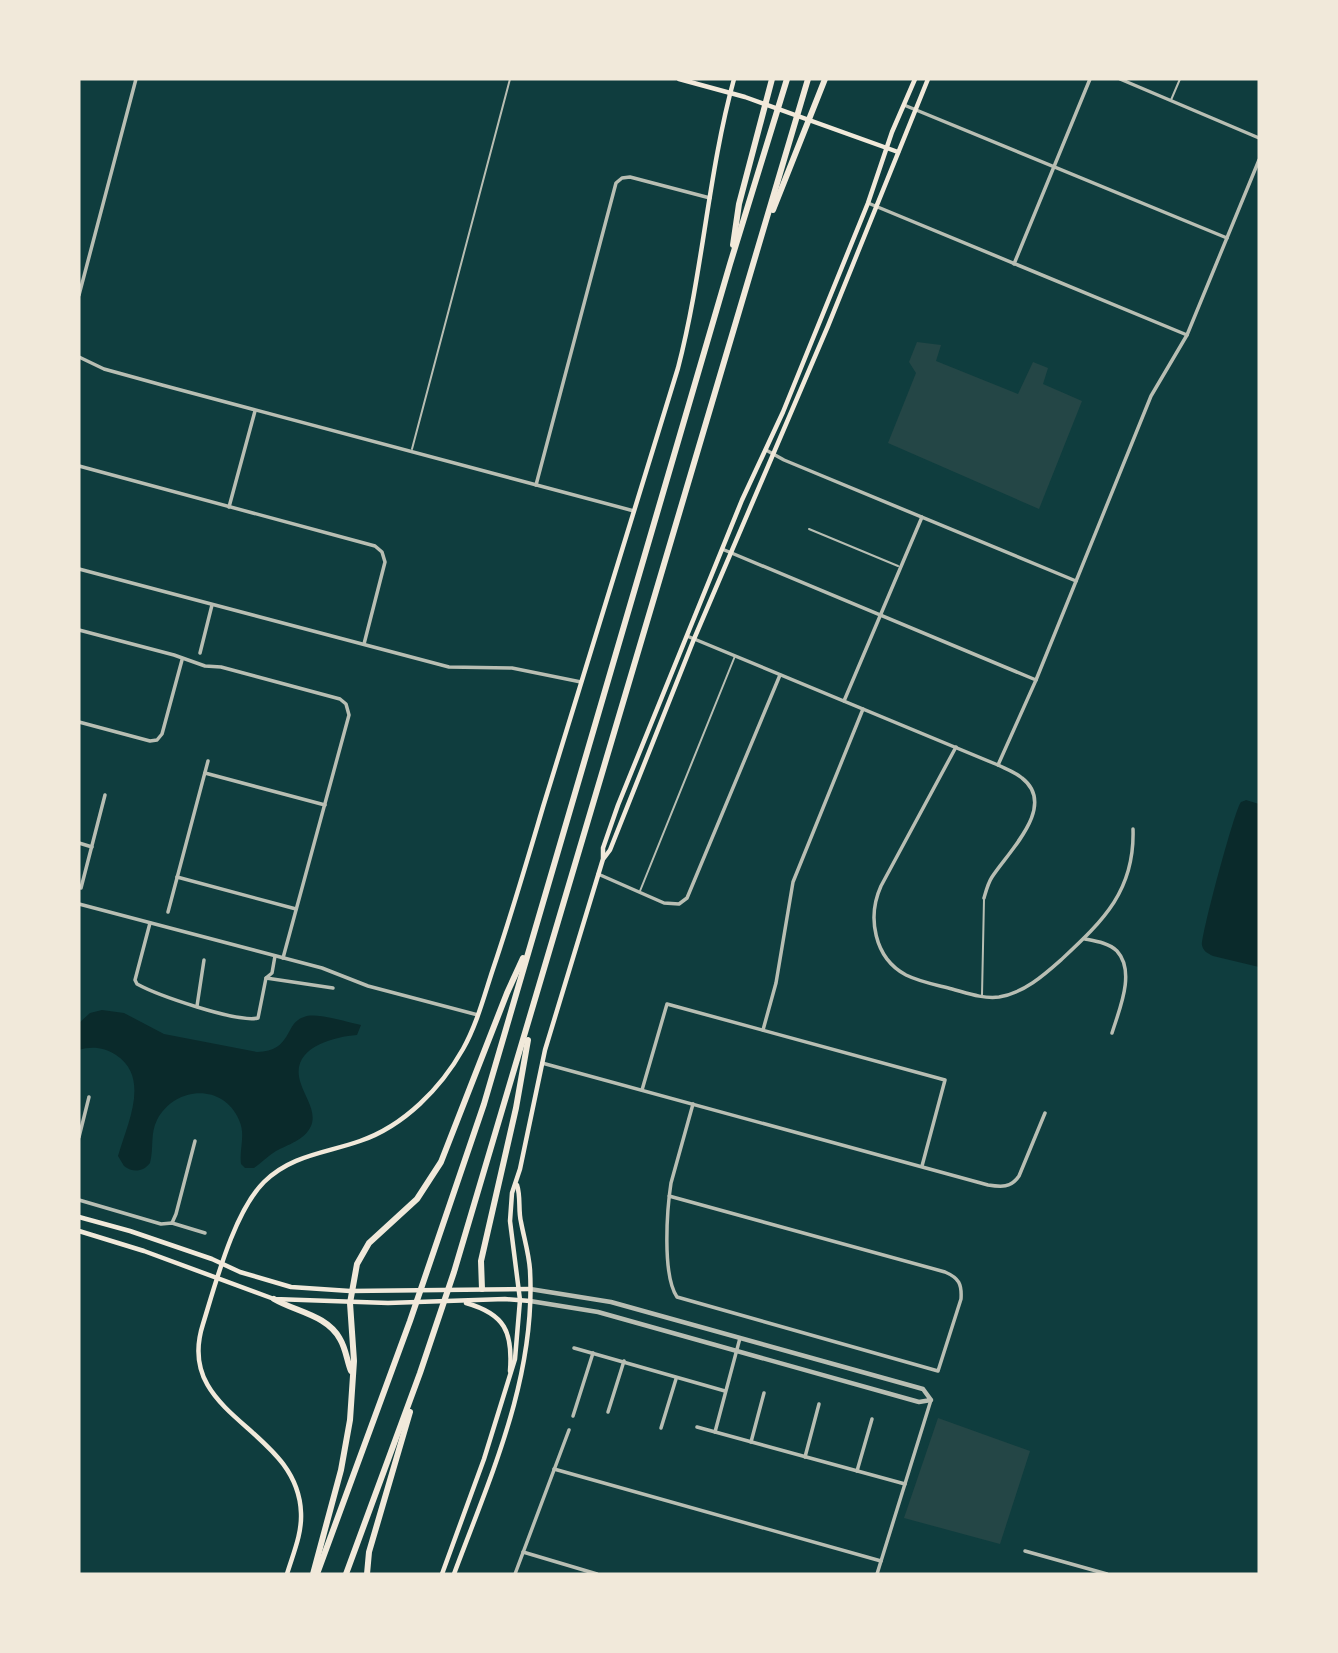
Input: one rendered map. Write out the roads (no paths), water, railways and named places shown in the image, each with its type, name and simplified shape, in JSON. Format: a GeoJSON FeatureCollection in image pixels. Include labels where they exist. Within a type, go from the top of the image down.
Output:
{"type":"FeatureCollection","features":[{"type":"Feature","properties":{"kind":"highway"},"geometry":{"type":"LineString","coordinates":[[730,264],[739,204],[772,79]]}},
{"type":"Feature","properties":{"kind":"highway"},"geometry":{"type":"LineString","coordinates":[[315,1574],[454,1199],[484,1104],[730,264],[787,79]]}},
{"type":"Feature","properties":{"kind":"highway"},"geometry":{"type":"LineString","coordinates":[[346,1574],[454,1272],[808,79]]}},
{"type":"Feature","properties":{"kind":"highway"},"geometry":{"type":"LineString","coordinates":[[761,238],[825,79]]}},
{"type":"Feature","properties":{"kind":"highway"},"geometry":{"type":"LineString","coordinates":[[315,1574],[347,1443],[354,1361],[350,1291],[362,1253],[417,1199],[441,1162],[507,993],[533,937]]}},
{"type":"Feature","properties":{"kind":"highway"},"geometry":{"type":"LineString","coordinates":[[482,1289],[481,1261],[516,1108],[533,1012]]}},
{"type":"Feature","properties":{"kind":"highway"},"geometry":{"type":"LineString","coordinates":[[274,1299],[320,1319],[333,1328],[345,1350],[352,1374]]}},
{"type":"Feature","properties":{"kind":"highway"},"geometry":{"type":"LineString","coordinates":[[367,1574],[369,1552],[393,1477],[420,1373]]}},
{"type":"Feature","properties":{"kind":"main road"},"geometry":{"type":"LineString","coordinates":[[679,79],[749,98],[898,152]]}},
{"type":"Feature","properties":{"kind":"main road"},"geometry":{"type":"LineString","coordinates":[[287,1574],[301,1522],[294,1480],[281,1459],[221,1405],[207,1384],[199,1356],[200,1338],[243,1211],[265,1181],[291,1162],[370,1138],[421,1104],[449,1071],[463,1049],[478,1015],[684,344],[734,79]]}},
{"type":"Feature","properties":{"kind":"main road"},"geometry":{"type":"LineString","coordinates":[[442,1574],[509,1384],[517,1349],[520,1300],[510,1221],[512,1193],[542,1063],[603,859],[603,848],[747,487],[766,450],[868,203],[915,79]]}},
{"type":"Feature","properties":{"kind":"main road"},"geometry":{"type":"LineString","coordinates":[[603,859],[610,850],[694,639],[774,454],[928,79]]}},
{"type":"Feature","properties":{"kind":"main road"},"geometry":{"type":"LineString","coordinates":[[454,1574],[505,1437],[522,1377],[530,1289],[529,1262],[516,1185]]}},
{"type":"Feature","properties":{"kind":"main road"},"geometry":{"type":"LineString","coordinates":[[79,1217],[130,1231],[261,1279],[291,1287],[350,1291],[530,1289]]}},
{"type":"Feature","properties":{"kind":"main road"},"geometry":{"type":"LineString","coordinates":[[79,1231],[144,1251],[274,1299],[350,1303],[530,1301]]}},
{"type":"Feature","properties":{"kind":"main road"},"geometry":{"type":"LineString","coordinates":[[465,1302],[488,1310],[505,1327],[512,1349],[509,1384]]}},
{"type":"Feature","properties":{"kind":"street"},"geometry":{"type":"LineString","coordinates":[[79,295],[136,79]]}},
{"type":"Feature","properties":{"kind":"street"},"geometry":{"type":"LineString","coordinates":[[1014,264],[1090,79]]}},
{"type":"Feature","properties":{"kind":"street"},"geometry":{"type":"LineString","coordinates":[[1120,79],[1259,138]]}},
{"type":"Feature","properties":{"kind":"street"},"geometry":{"type":"LineString","coordinates":[[904,105],[1227,238]]}},
{"type":"Feature","properties":{"kind":"street"},"geometry":{"type":"LineString","coordinates":[[998,765],[1036,680],[1151,396],[1187,335],[1259,160]]}},
{"type":"Feature","properties":{"kind":"street"},"geometry":{"type":"LineString","coordinates":[[536,485],[616,183],[622,178],[631,177],[710,198]]}},
{"type":"Feature","properties":{"kind":"street"},"geometry":{"type":"LineString","coordinates":[[868,203],[1187,335]]}},
{"type":"Feature","properties":{"kind":"street"},"geometry":{"type":"LineString","coordinates":[[79,357],[104,369],[634,511]]}},
{"type":"Feature","properties":{"kind":"street"},"geometry":{"type":"LineString","coordinates":[[229,507],[256,411]]}},
{"type":"Feature","properties":{"kind":"street"},"geometry":{"type":"LineString","coordinates":[[766,450],[1076,581]]}},
{"type":"Feature","properties":{"kind":"street"},"geometry":{"type":"LineString","coordinates":[[79,466],[372,545],[382,551],[384,568],[363,645]]}},
{"type":"Feature","properties":{"kind":"street"},"geometry":{"type":"LineString","coordinates":[[844,701],[922,517]]}},
{"type":"Feature","properties":{"kind":"street"},"geometry":{"type":"LineString","coordinates":[[722,549],[1036,680]]}},
{"type":"Feature","properties":{"kind":"street"},"geometry":{"type":"LineString","coordinates":[[79,569],[449,667],[512,668],[581,682]]}},
{"type":"Feature","properties":{"kind":"street"},"geometry":{"type":"LineString","coordinates":[[200,653],[212,604]]}},
{"type":"Feature","properties":{"kind":"street"},"geometry":{"type":"LineString","coordinates":[[79,630],[174,655],[202,666],[221,667],[340,699],[346,704],[349,715],[283,958]]}},
{"type":"Feature","properties":{"kind":"street"},"geometry":{"type":"LineString","coordinates":[[687,636],[956,747],[1023,779],[1034,794],[1035,805],[1030,823],[989,880],[984,898]]}},
{"type":"Feature","properties":{"kind":"street"},"geometry":{"type":"LineString","coordinates":[[79,722],[150,741],[157,740],[162,734],[182,660]]}},
{"type":"Feature","properties":{"kind":"street"},"geometry":{"type":"LineString","coordinates":[[598,874],[672,904],[679,904],[687,898],[780,675]]}},
{"type":"Feature","properties":{"kind":"street"},"geometry":{"type":"LineString","coordinates":[[763,1030],[776,983],[793,882],[863,709]]}},
{"type":"Feature","properties":{"kind":"street"},"geometry":{"type":"LineString","coordinates":[[956,747],[878,893],[873,914],[874,928],[884,954],[905,974],[982,997],[1005,996],[1036,981],[1085,939],[1110,911],[1124,885],[1132,862],[1133,828]]}},
{"type":"Feature","properties":{"kind":"street"},"geometry":{"type":"LineString","coordinates":[[168,912],[208,761]]}},
{"type":"Feature","properties":{"kind":"street"},"geometry":{"type":"LineString","coordinates":[[205,772],[325,805]]}},
{"type":"Feature","properties":{"kind":"street"},"geometry":{"type":"LineString","coordinates":[[81,888],[105,795]]}},
{"type":"Feature","properties":{"kind":"street"},"geometry":{"type":"LineString","coordinates":[[79,843],[92,847]]}},
{"type":"Feature","properties":{"kind":"street"},"geometry":{"type":"LineString","coordinates":[[177,877],[296,909]]}},
{"type":"Feature","properties":{"kind":"street"},"geometry":{"type":"LineString","coordinates":[[79,904],[322,968],[368,986],[478,1015]]}},
{"type":"Feature","properties":{"kind":"street"},"geometry":{"type":"LineString","coordinates":[[150,923],[135,979],[137,984],[197,1006],[242,1018],[258,1018],[266,978],[272,973],[275,956]]}},
{"type":"Feature","properties":{"kind":"street"},"geometry":{"type":"LineString","coordinates":[[1085,939],[1114,948],[1122,961],[1125,986],[1112,1033]]}},
{"type":"Feature","properties":{"kind":"street"},"geometry":{"type":"LineString","coordinates":[[197,1006],[204,960]]}},
{"type":"Feature","properties":{"kind":"street"},"geometry":{"type":"LineString","coordinates":[[266,978],[333,988]]}},
{"type":"Feature","properties":{"kind":"street"},"geometry":{"type":"LineString","coordinates":[[642,1090],[667,1004],[763,1030],[945,1080],[922,1166]]}},
{"type":"Feature","properties":{"kind":"street"},"geometry":{"type":"LineString","coordinates":[[542,1063],[988,1185],[1004,1187],[1011,1184],[1018,1175],[1045,1113]]}},
{"type":"Feature","properties":{"kind":"street"},"geometry":{"type":"LineString","coordinates":[[79,1137],[89,1097]]}},
{"type":"Feature","properties":{"kind":"street"},"geometry":{"type":"LineString","coordinates":[[669,1196],[945,1272],[956,1278],[962,1288],[961,1299],[939,1371],[677,1297],[668,1259],[669,1196],[693,1104]]}},
{"type":"Feature","properties":{"kind":"street"},"geometry":{"type":"LineString","coordinates":[[172,1223],[195,1141]]}},
{"type":"Feature","properties":{"kind":"street"},"geometry":{"type":"LineString","coordinates":[[79,1200],[160,1224],[172,1223],[205,1233]]}},
{"type":"Feature","properties":{"kind":"street"},"geometry":{"type":"LineString","coordinates":[[530,1289],[611,1302],[923,1389],[931,1400]]}},
{"type":"Feature","properties":{"kind":"street"},"geometry":{"type":"LineString","coordinates":[[530,1301],[598,1312],[919,1402],[931,1400]]}},
{"type":"Feature","properties":{"kind":"street"},"geometry":{"type":"LineString","coordinates":[[715,1432],[740,1338]]}},
{"type":"Feature","properties":{"kind":"street"},"geometry":{"type":"LineString","coordinates":[[574,1348],[725,1391]]}},
{"type":"Feature","properties":{"kind":"street"},"geometry":{"type":"LineString","coordinates":[[573,1416],[593,1353]]}},
{"type":"Feature","properties":{"kind":"street"},"geometry":{"type":"LineString","coordinates":[[608,1412],[624,1362]]}},
{"type":"Feature","properties":{"kind":"street"},"geometry":{"type":"LineString","coordinates":[[662,1428],[676,1379]]}},
{"type":"Feature","properties":{"kind":"street"},"geometry":{"type":"LineString","coordinates":[[751,1442],[764,1393]]}},
{"type":"Feature","properties":{"kind":"street"},"geometry":{"type":"LineString","coordinates":[[877,1574],[931,1400]]}},
{"type":"Feature","properties":{"kind":"street"},"geometry":{"type":"LineString","coordinates":[[805,1457],[819,1404]]}},
{"type":"Feature","properties":{"kind":"street"},"geometry":{"type":"LineString","coordinates":[[857,1471],[872,1419]]}},
{"type":"Feature","properties":{"kind":"street"},"geometry":{"type":"LineString","coordinates":[[697,1427],[905,1484]]}},
{"type":"Feature","properties":{"kind":"street"},"geometry":{"type":"LineString","coordinates":[[515,1574],[569,1430]]}},
{"type":"Feature","properties":{"kind":"street"},"geometry":{"type":"LineString","coordinates":[[554,1469],[881,1561]]}},
{"type":"Feature","properties":{"kind":"street"},"geometry":{"type":"LineString","coordinates":[[1025,1551],[1107,1574]]}},
{"type":"Feature","properties":{"kind":"street"},"geometry":{"type":"LineString","coordinates":[[523,1552],[597,1574]]}},
{"type":"Feature","properties":{"kind":"lane"},"geometry":{"type":"LineString","coordinates":[[411,452],[510,79]]}},
{"type":"Feature","properties":{"kind":"lane"},"geometry":{"type":"LineString","coordinates":[[1171,101],[1180,79]]}},
{"type":"Feature","properties":{"kind":"lane"},"geometry":{"type":"LineString","coordinates":[[809,529],[900,567]]}},
{"type":"Feature","properties":{"kind":"lane"},"geometry":{"type":"LineString","coordinates":[[639,892],[735,656]]}},
{"type":"Feature","properties":{"kind":"lane"},"geometry":{"type":"LineString","coordinates":[[982,997],[984,898]]}}]}
